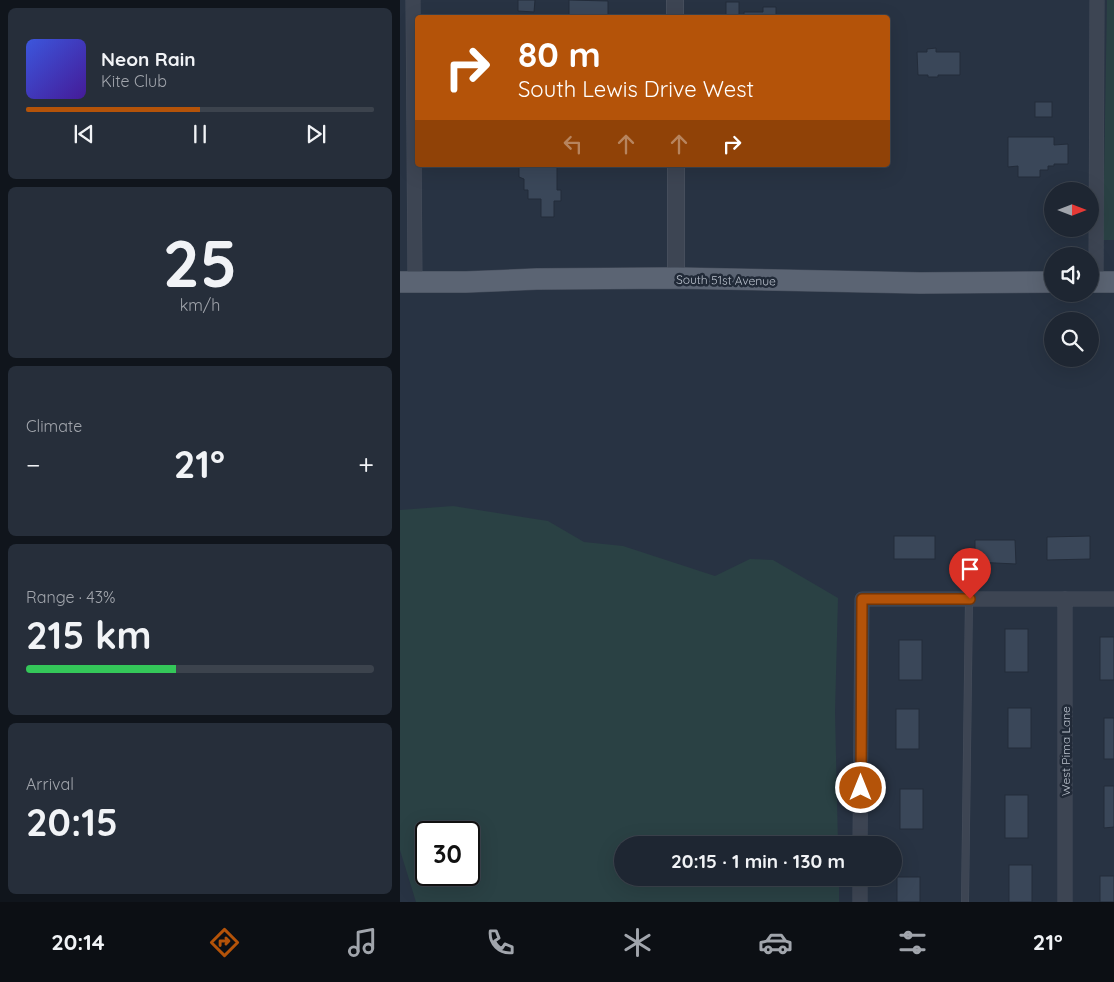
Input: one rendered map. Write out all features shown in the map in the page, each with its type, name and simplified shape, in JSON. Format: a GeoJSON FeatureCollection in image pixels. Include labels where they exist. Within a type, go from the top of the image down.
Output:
{"type":"FeatureCollection","features":[{"type":"Feature","properties":{"kind":"main road","name":"South 51st Avenue"},"geometry":{"type":"LineString","coordinates":[[408,282],[676,278],[882,282],[1044,282]]}},
{"type":"Feature","properties":{"kind":"street"},"geometry":{"type":"LineString","coordinates":[[408,282],[413,0]]}},
{"type":"Feature","properties":{"kind":"street"},"geometry":{"type":"LineString","coordinates":[[675,0],[675,15]]}},
{"type":"Feature","properties":{"kind":"street"},"geometry":{"type":"LineString","coordinates":[[1096,0],[1100,282]]}},
{"type":"Feature","properties":{"kind":"street"},"geometry":{"type":"LineString","coordinates":[[676,167],[676,278]]}},
{"type":"Feature","properties":{"kind":"street"},"geometry":{"type":"LineString","coordinates":[[860,836],[862,599],[1114,599]]}},
{"type":"Feature","properties":{"kind":"street","name":"West Pima Lane"},"geometry":{"type":"LineString","coordinates":[[1064,599],[1064,902]]}},
{"type":"Feature","properties":{"kind":"street"},"geometry":{"type":"LineString","coordinates":[[860,886],[860,902]]}},
{"type":"Feature","properties":{"kind":"lane"},"geometry":{"type":"LineString","coordinates":[[965,902],[970,599]]}},
{"type":"Feature","properties":{"kind":"green space"},"geometry":{"type":"Polygon","coordinates":[[[1107,0],[1114,0],[1114,240],[1103,240],[1107,0]]]}},
{"type":"Feature","properties":{"kind":"green space"},"geometry":{"type":"Polygon","coordinates":[[[453,506],[548,521],[584,542],[623,546],[715,576],[750,559],[773,560],[838,598],[835,712],[838,836],[614,836],[614,886],[839,886],[839,902],[416,902],[400,850],[400,510],[453,506]]]}},
{"type":"Feature","properties":{"kind":"building"},"geometry":{"type":"Polygon","coordinates":[[[518,0],[535,0],[534,12],[518,11],[518,0]]]}},
{"type":"Feature","properties":{"kind":"building"},"geometry":{"type":"Polygon","coordinates":[[[569,0],[608,1],[608,15],[569,15],[569,0]]]}},
{"type":"Feature","properties":{"kind":"building"},"geometry":{"type":"Polygon","coordinates":[[[726,2],[739,2],[739,15],[726,15],[726,2]]]}},
{"type":"Feature","properties":{"kind":"building"},"geometry":{"type":"Polygon","coordinates":[[[763,7],[776,7],[776,15],[744,15],[744,12],[763,12],[763,7]]]}},
{"type":"Feature","properties":{"kind":"building"},"geometry":{"type":"Polygon","coordinates":[[[936,48],[936,52],[960,52],[960,75],[928,77],[928,75],[918,75],[917,52],[927,52],[927,49],[936,48]]]}},
{"type":"Feature","properties":{"kind":"building"},"geometry":{"type":"Polygon","coordinates":[[[1035,102],[1052,102],[1052,117],[1035,117],[1035,102]]]}},
{"type":"Feature","properties":{"kind":"building"},"geometry":{"type":"Polygon","coordinates":[[[1008,137],[1054,137],[1054,145],[1068,144],[1068,164],[1048,166],[1048,170],[1040,170],[1040,177],[1018,177],[1018,166],[1008,167],[1008,137]]]}},
{"type":"Feature","properties":{"kind":"building"},"geometry":{"type":"Polygon","coordinates":[[[519,167],[557,167],[557,190],[561,190],[561,201],[554,201],[554,217],[541,217],[541,199],[528,199],[528,190],[524,190],[524,179],[519,177],[519,167]]]}},
{"type":"Feature","properties":{"kind":"building"},"geometry":{"type":"Polygon","coordinates":[[[894,536],[935,536],[935,559],[894,559],[894,536]]]}},
{"type":"Feature","properties":{"kind":"building"},"geometry":{"type":"Polygon","coordinates":[[[1090,536],[1090,559],[1047,560],[1047,537],[1090,536]]]}},
{"type":"Feature","properties":{"kind":"building"},"geometry":{"type":"Polygon","coordinates":[[[975,540],[1015,540],[1016,564],[975,562],[975,540]]]}},
{"type":"Feature","properties":{"kind":"building"},"geometry":{"type":"Polygon","coordinates":[[[1005,629],[1028,629],[1028,672],[1005,672],[1005,629]]]}},
{"type":"Feature","properties":{"kind":"building"},"geometry":{"type":"Polygon","coordinates":[[[1100,637],[1114,637],[1114,680],[1100,680],[1100,637]]]}},
{"type":"Feature","properties":{"kind":"building"},"geometry":{"type":"Polygon","coordinates":[[[899,640],[922,640],[922,680],[899,680],[899,640]]]}},
{"type":"Feature","properties":{"kind":"building"},"geometry":{"type":"Polygon","coordinates":[[[1008,708],[1031,708],[1031,748],[1008,748],[1008,708]]]}},
{"type":"Feature","properties":{"kind":"building"},"geometry":{"type":"Polygon","coordinates":[[[896,709],[919,709],[919,749],[896,749],[896,709]]]}},
{"type":"Feature","properties":{"kind":"building"},"geometry":{"type":"Polygon","coordinates":[[[1104,718],[1114,718],[1114,759],[1104,759],[1104,718]]]}},
{"type":"Feature","properties":{"kind":"building"},"geometry":{"type":"Polygon","coordinates":[[[1104,786],[1114,786],[1114,827],[1104,828],[1104,786]]]}},
{"type":"Feature","properties":{"kind":"building"},"geometry":{"type":"Polygon","coordinates":[[[900,789],[923,789],[923,829],[900,829],[900,789]]]}},
{"type":"Feature","properties":{"kind":"building"},"geometry":{"type":"Polygon","coordinates":[[[1005,795],[1028,795],[1028,838],[1005,838],[1005,795]]]}},
{"type":"Feature","properties":{"kind":"building"},"geometry":{"type":"Polygon","coordinates":[[[1009,865],[1032,865],[1032,902],[1009,902],[1009,865]]]}},
{"type":"Feature","properties":{"kind":"building"},"geometry":{"type":"Polygon","coordinates":[[[1100,876],[1114,876],[1114,902],[1100,902],[1100,876]]]}},
{"type":"Feature","properties":{"kind":"building"},"geometry":{"type":"Polygon","coordinates":[[[902,877],[920,877],[920,902],[897,902],[897,886],[902,886],[902,877]]]}},
{"type":"Feature","properties":{"kind":"route"},"geometry":{"type":"LineString","coordinates":[[861,788],[862,599],[970,599]]}}]}
